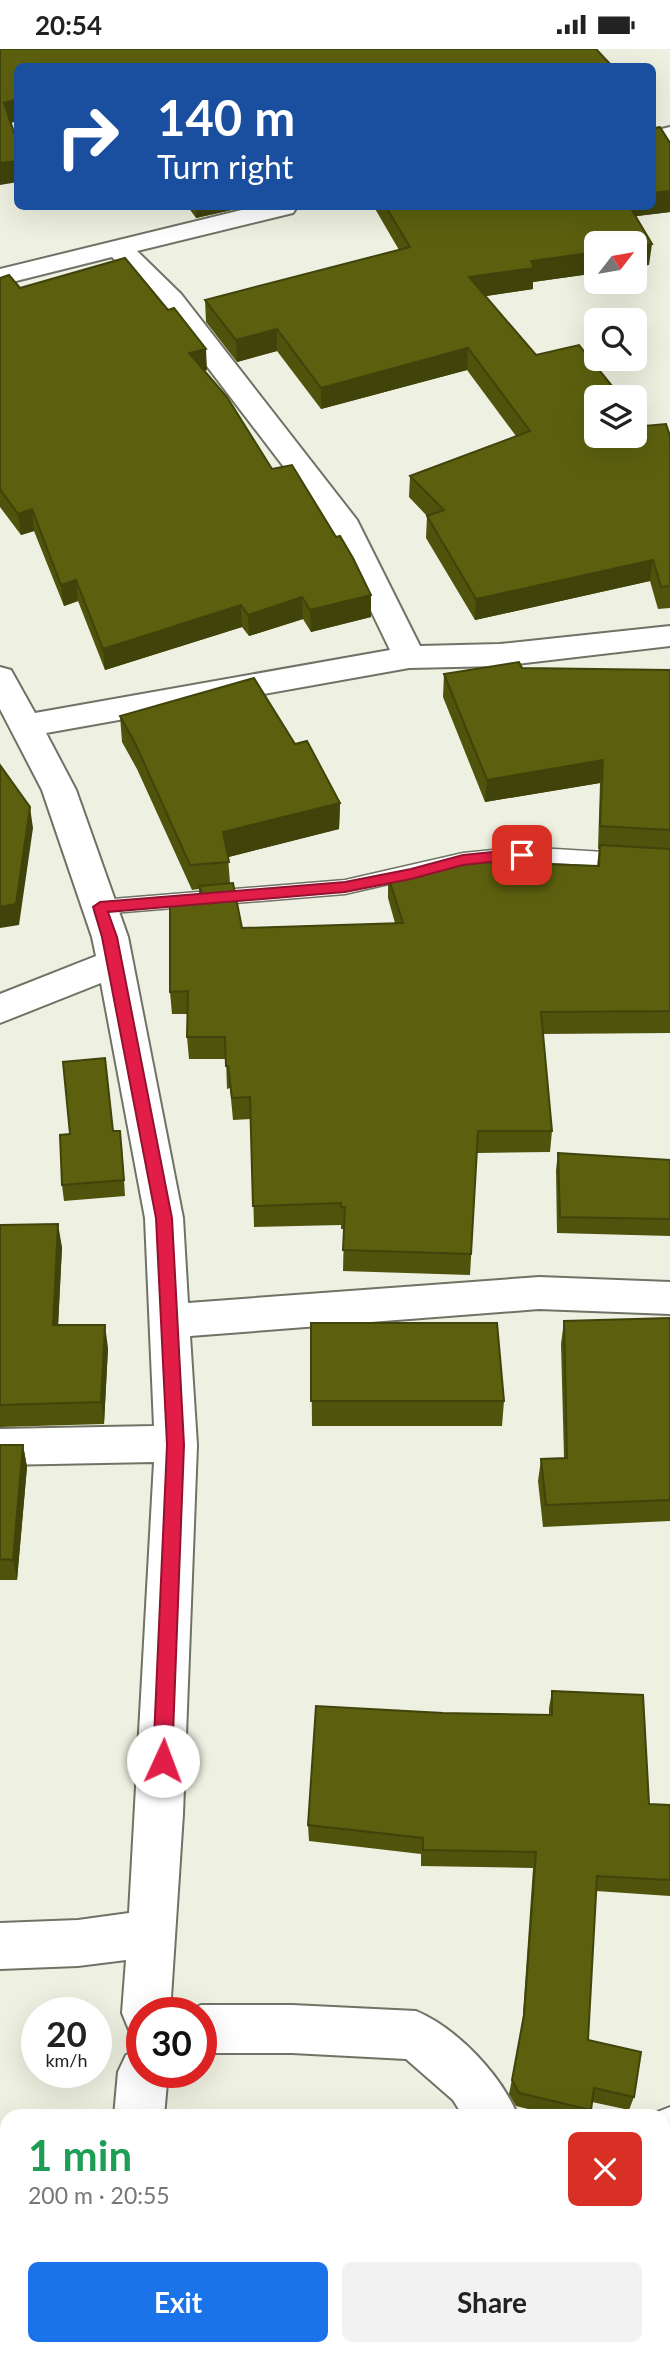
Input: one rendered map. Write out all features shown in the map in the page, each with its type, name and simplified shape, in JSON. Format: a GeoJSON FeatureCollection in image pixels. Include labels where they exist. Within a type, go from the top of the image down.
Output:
{"type":"FeatureCollection","features":[{"type":"Feature","properties":{"kind":"street"},"geometry":{"type":"LineString","coordinates":[[0,277],[271,210]]}},
{"type":"Feature","properties":{"kind":"street"},"geometry":{"type":"LineString","coordinates":[[117,247],[171,300],[346,527],[409,657]]}},
{"type":"Feature","properties":{"kind":"street"},"geometry":{"type":"LineString","coordinates":[[25,726],[409,657],[500,655],[670,636]]}},
{"type":"Feature","properties":{"kind":"street"},"geometry":{"type":"LineString","coordinates":[[0,678],[59,790],[100,907],[115,964],[164,1218],[176,1445],[161,1800],[147,1997]]}},
{"type":"Feature","properties":{"kind":"street"},"geometry":{"type":"LineString","coordinates":[[0,1009],[115,964]]}},
{"type":"Feature","properties":{"kind":"street"},"geometry":{"type":"LineString","coordinates":[[169,1321],[540,1293],[670,1298]]}},
{"type":"Feature","properties":{"kind":"street"},"geometry":{"type":"LineString","coordinates":[[0,1447],[129,1443],[176,1445]]}},
{"type":"Feature","properties":{"kind":"street"},"geometry":{"type":"LineString","coordinates":[[0,1946],[78,1943],[152,1934]]}},
{"type":"Feature","properties":{"kind":"street"},"geometry":{"type":"LineString","coordinates":[[217,2029],[292,2029],[416,2035],[470,2083],[488,2109]]}},
{"type":"Feature","properties":{"kind":"street"},"geometry":{"type":"LineString","coordinates":[[140,2109],[142,2088]]}},
{"type":"Feature","properties":{"kind":"lane"},"geometry":{"type":"LineString","coordinates":[[100,907],[345,887],[463,860],[510,855],[670,863]]}},
{"type":"Feature","properties":{"kind":"building"},"geometry":{"type":"Polygon","coordinates":[[[0,49],[596,49],[609,63],[14,63],[14,100],[4,103],[14,132],[14,161],[0,163],[0,49]]]}},
{"type":"Feature","properties":{"kind":"building"},"geometry":{"type":"Polygon","coordinates":[[[660,127],[670,143],[670,191],[656,193],[656,128],[660,127]]]}},
{"type":"Feature","properties":{"kind":"building"},"geometry":{"type":"Polygon","coordinates":[[[388,210],[632,210],[644,231],[584,231],[584,254],[531,261],[534,268],[469,277],[536,355],[579,345],[584,351],[584,371],[600,371],[611,385],[584,385],[584,448],[647,448],[647,426],[666,424],[670,436],[670,586],[661,587],[653,560],[476,599],[427,516],[444,510],[410,476],[530,431],[468,348],[321,388],[277,329],[236,340],[205,300],[410,247],[388,210]]]}},
{"type":"Feature","properties":{"kind":"building"},"geometry":{"type":"Polygon","coordinates":[[[125,258],[168,310],[174,308],[206,349],[189,353],[227,397],[272,469],[292,465],[336,537],[340,536],[371,595],[310,610],[302,597],[248,615],[241,605],[103,649],[76,580],[61,585],[32,509],[18,514],[0,489],[0,278],[9,275],[20,288],[125,258]]]}},
{"type":"Feature","properties":{"kind":"building"},"geometry":{"type":"Polygon","coordinates":[[[519,662],[522,668],[670,670],[670,830],[600,826],[603,760],[487,780],[444,674],[519,662]]]}},
{"type":"Feature","properties":{"kind":"building"},"geometry":{"type":"Polygon","coordinates":[[[254,678],[295,744],[307,741],[340,803],[223,832],[229,862],[190,865],[120,716],[254,678]]]}},
{"type":"Feature","properties":{"kind":"building"},"geometry":{"type":"Polygon","coordinates":[[[0,765],[30,807],[16,904],[0,907],[0,765]]]}},
{"type":"Feature","properties":{"kind":"building"},"geometry":{"type":"Polygon","coordinates":[[[600,845],[670,849],[670,1011],[541,1012],[552,1131],[478,1131],[471,1254],[343,1250],[345,1207],[341,1207],[341,1203],[253,1206],[250,1097],[232,1098],[226,1066],[225,1037],[187,1037],[188,991],[170,992],[170,903],[204,898],[199,886],[233,883],[242,928],[403,923],[388,876],[483,862],[599,866],[600,845]]]}},
{"type":"Feature","properties":{"kind":"building"},"geometry":{"type":"Polygon","coordinates":[[[105,1058],[113,1131],[120,1131],[124,1180],[62,1185],[60,1135],[70,1134],[63,1062],[105,1058]]]}},
{"type":"Feature","properties":{"kind":"building"},"geometry":{"type":"Polygon","coordinates":[[[558,1153],[670,1160],[670,1219],[560,1217],[558,1153]]]}},
{"type":"Feature","properties":{"kind":"building"},"geometry":{"type":"Polygon","coordinates":[[[58,1224],[53,1325],[105,1325],[101,1402],[0,1405],[0,1225],[58,1224]]]}},
{"type":"Feature","properties":{"kind":"building"},"geometry":{"type":"Polygon","coordinates":[[[670,1318],[670,1500],[546,1505],[541,1459],[567,1458],[564,1321],[670,1318]]]}},
{"type":"Feature","properties":{"kind":"building"},"geometry":{"type":"Polygon","coordinates":[[[311,1323],[497,1323],[504,1401],[311,1401],[311,1323]]]}},
{"type":"Feature","properties":{"kind":"building"},"geometry":{"type":"Polygon","coordinates":[[[0,1445],[23,1445],[13,1560],[0,1559],[0,1445]]]}},
{"type":"Feature","properties":{"kind":"building"},"geometry":{"type":"Polygon","coordinates":[[[552,1691],[643,1695],[649,1804],[670,1805],[670,1880],[597,1876],[588,2040],[641,2052],[634,2097],[594,2088],[591,2109],[519,2093],[512,2080],[524,2015],[536,1852],[423,1850],[423,1838],[308,1825],[316,1706],[443,1713],[552,1715],[552,1691]]]}},
{"type":"Feature","properties":{"kind":"route"},"geometry":{"type":"LineString","coordinates":[[163,1761],[176,1445],[164,1218],[110,937],[100,907],[345,887],[463,860],[522,855]]}}]}
